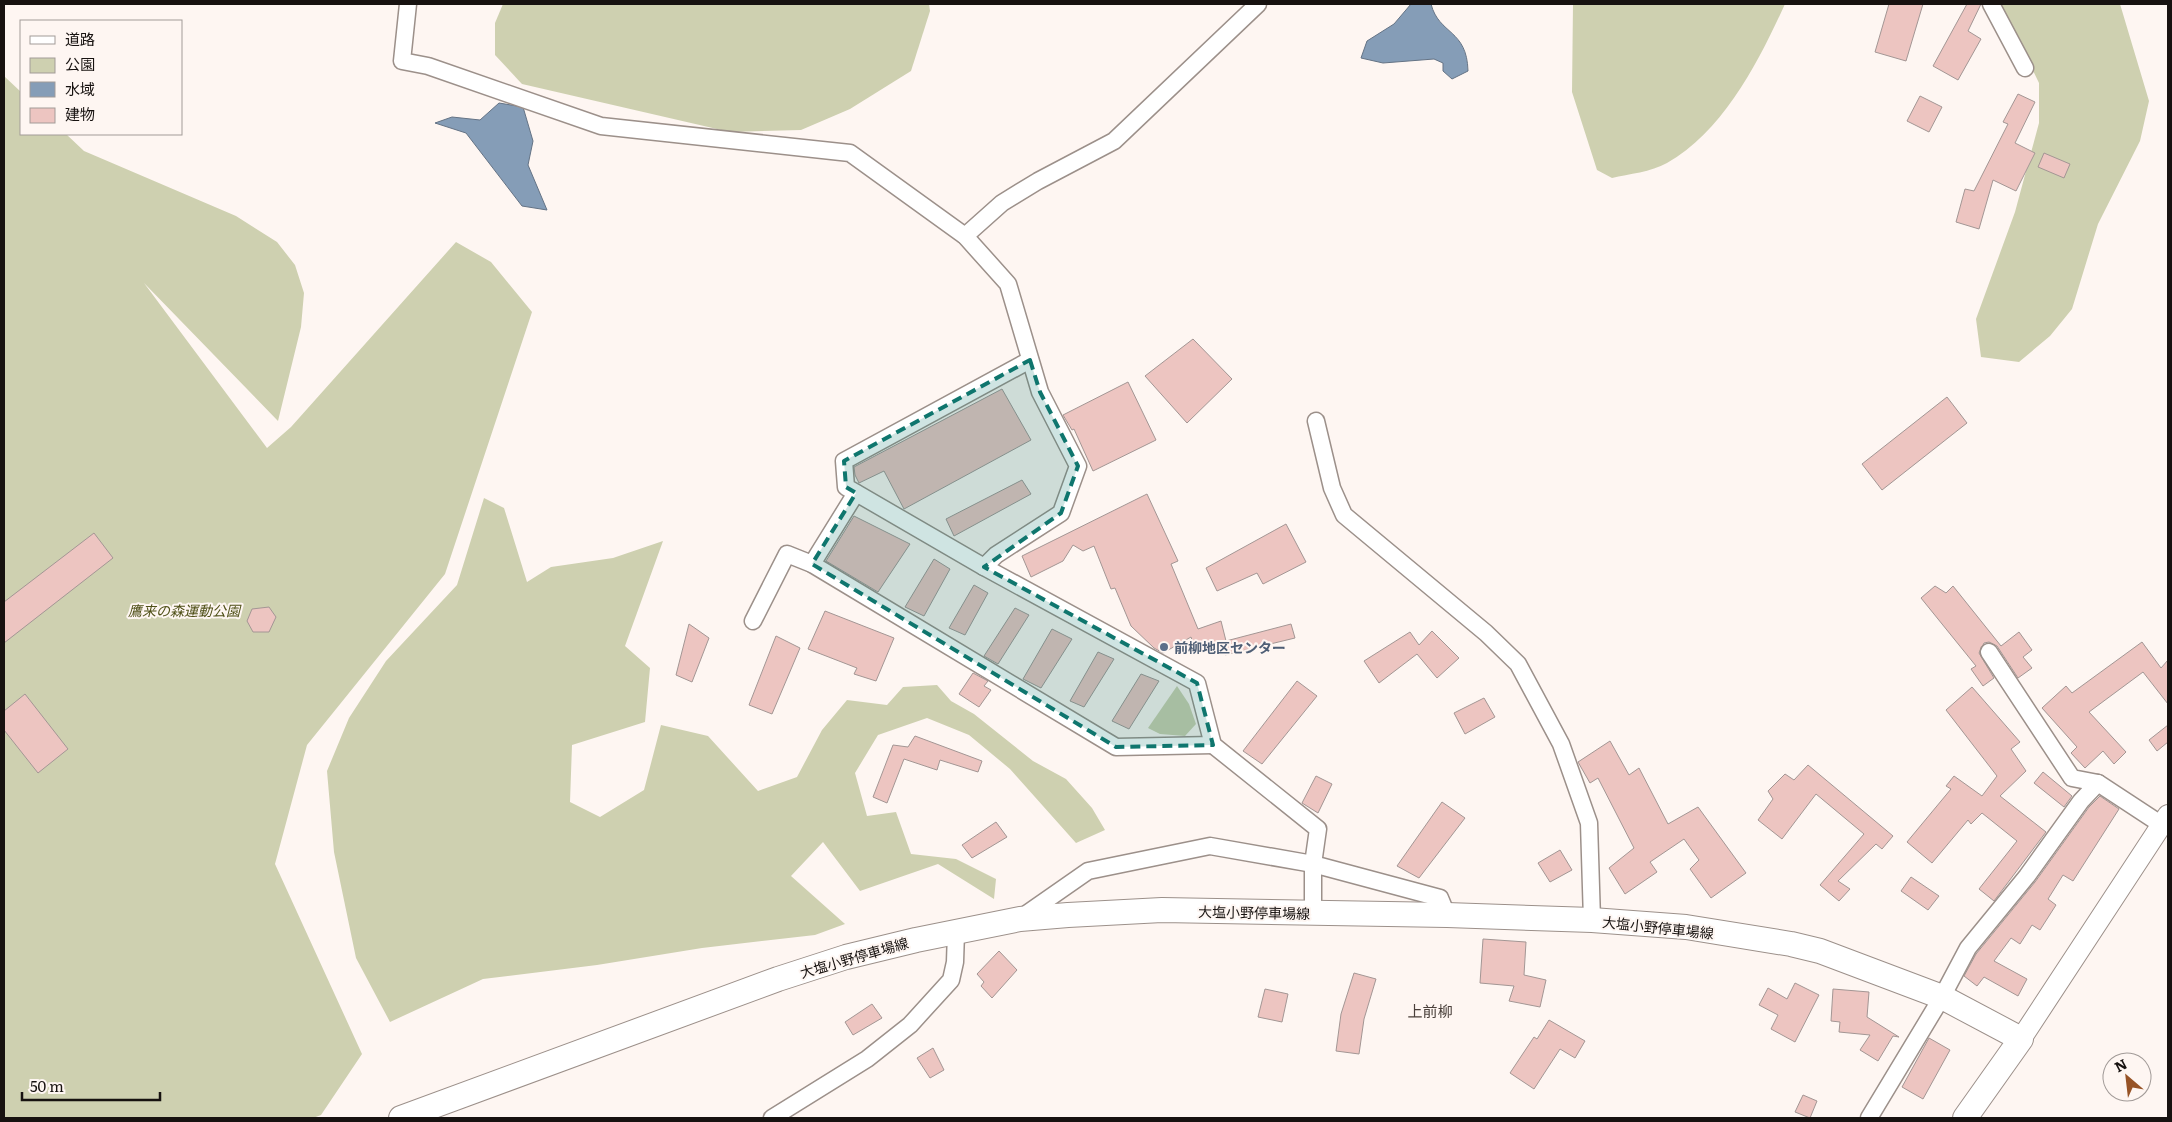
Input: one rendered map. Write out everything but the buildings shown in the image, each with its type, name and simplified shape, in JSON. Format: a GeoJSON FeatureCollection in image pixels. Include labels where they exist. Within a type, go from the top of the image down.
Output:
{"type":"FeatureCollection","features":[{"type":"Feature","properties":{"kind":"main road","name":"大塩小野停車場線"},"geometry":{"type":"LineString","coordinates":[[401,1118],[778,979],[846,957],[1020,918],[1162,910],[1447,915],[1592,920],[1686,927],[1791,944],[1820,951],[1942,997],[2021,1039]]}},
{"type":"Feature","properties":{"kind":"main road"},"geometry":{"type":"LineString","coordinates":[[1965,1118],[2021,1039]]}},
{"type":"Feature","properties":{"kind":"street"},"geometry":{"type":"LineString","coordinates":[[408,4],[402,61],[428,66],[601,126],[850,153],[965,236],[1008,284],[1040,392],[1078,466],[1060,513],[996,555],[984,567]]}},
{"type":"Feature","properties":{"kind":"street"},"geometry":{"type":"LineString","coordinates":[[965,236],[1002,203],[1038,181],[1114,142],[1258,4]]}},
{"type":"Feature","properties":{"kind":"street"},"geometry":{"type":"LineString","coordinates":[[1991,4],[2025,68]]}},
{"type":"Feature","properties":{"kind":"street"},"geometry":{"type":"LineString","coordinates":[[1030,360],[844,461],[846,487],[984,567],[1197,683],[1213,745],[1318,829],[1313,864],[1313,914]]}},
{"type":"Feature","properties":{"kind":"street"},"geometry":{"type":"LineString","coordinates":[[1316,421],[1332,488],[1344,515],[1486,633],[1518,664],[1562,744],[1589,823],[1592,920]]}},
{"type":"Feature","properties":{"kind":"street"},"geometry":{"type":"LineString","coordinates":[[812,564],[856,493]]}},
{"type":"Feature","properties":{"kind":"street"},"geometry":{"type":"LineString","coordinates":[[753,622],[787,554],[812,564],[1116,747],[1213,745]]}},
{"type":"Feature","properties":{"kind":"street"},"geometry":{"type":"LineString","coordinates":[[1990,652],[2072,778],[2098,783],[2165,820],[2021,1039]]}},
{"type":"Feature","properties":{"kind":"street"},"geometry":{"type":"LineString","coordinates":[[1869,1118],[1942,997],[1968,948],[2027,876],[2080,801],[2098,783]]}},
{"type":"Feature","properties":{"kind":"street"},"geometry":{"type":"LineString","coordinates":[[1020,918],[1088,871],[1210,846],[1313,864],[1440,898],[1447,915]]}},
{"type":"Feature","properties":{"kind":"street"},"geometry":{"type":"LineString","coordinates":[[772,1118],[867,1059],[910,1025],[951,980],[955,962],[956,932]]}},
{"type":"Feature","properties":{"kind":"highlighted area"},"geometry":{"type":"Polygon","coordinates":[[[1030,360],[1040,392],[1078,466],[1061,513],[984,567],[1197,683],[1213,745],[1116,747],[812,564],[856,493],[846,487],[844,461],[1030,360]]]}},
{"type":"Feature","properties":{"kind":"green space"},"geometry":{"type":"Polygon","coordinates":[[[503,4],[929,4],[930,11],[911,71],[850,109],[801,130],[730,132],[522,84],[495,55],[495,23],[503,4]]]}},
{"type":"Feature","properties":{"kind":"green space"},"geometry":{"type":"Polygon","coordinates":[[[1573,4],[1785,4],[1764,48],[1738,93],[1706,133],[1687,149],[1661,166],[1647,171],[1612,178],[1597,170],[1572,92],[1573,4]]]}},
{"type":"Feature","properties":{"kind":"green space"},"geometry":{"type":"Polygon","coordinates":[[[2001,4],[2120,4],[2149,101],[2140,141],[2098,224],[2072,309],[2050,336],[2019,362],[1981,357],[1976,319],[2015,212],[2039,123],[2039,83],[2001,4]]]}},
{"type":"Feature","properties":{"kind":"green space","name":"鷹来の森運動公園"},"geometry":{"type":"Polygon","coordinates":[[[4,76],[20,91],[20,135],[67,135],[84,151],[236,216],[277,242],[295,265],[304,293],[301,327],[278,421],[144,283],[267,448],[291,427],[456,242],[491,262],[532,312],[445,574],[307,745],[275,864],[362,1054],[321,1115],[313,1118],[4,1118],[4,76]]]}},
{"type":"Feature","properties":{"kind":"green space"},"geometry":{"type":"Polygon","coordinates":[[[484,498],[504,508],[527,582],[551,567],[613,558],[663,541],[625,646],[650,668],[645,722],[572,745],[570,802],[600,817],[644,790],[661,725],[708,736],[758,791],[797,777],[822,730],[847,700],[887,705],[903,687],[937,685],[951,701],[974,714],[1033,761],[1066,779],[1092,808],[1105,830],[1076,843],[1010,769],[969,735],[927,718],[878,735],[855,773],[867,816],[896,812],[911,854],[956,859],[996,879],[994,899],[938,864],[860,891],[823,842],[791,876],[845,924],[815,935],[702,948],[597,965],[483,979],[390,1022],[356,958],[334,852],[327,771],[349,718],[386,661],[457,585],[484,498]]]}},
{"type":"Feature","properties":{"kind":"green space"},"geometry":{"type":"Polygon","coordinates":[[[1177,686],[1189,704],[1196,724],[1185,736],[1160,734],[1148,728],[1177,686]]]}},
{"type":"Feature","properties":{"kind":"water"},"geometry":{"type":"Polygon","coordinates":[[[1411,4],[1431,4],[1440,22],[1463,47],[1468,71],[1452,79],[1443,71],[1443,63],[1434,59],[1383,63],[1361,58],[1367,41],[1394,24],[1411,4]]]}},
{"type":"Feature","properties":{"kind":"water"},"geometry":{"type":"Polygon","coordinates":[[[499,103],[523,107],[533,141],[528,165],[547,210],[522,206],[466,133],[435,123],[452,117],[480,120],[499,103]]]}},
{"type":"Feature","properties":{"kind":"place","name":"前柳地区センター"},"geometry":{"type":"Point","coordinates":[1164,647]}},
{"type":"Feature","properties":{"kind":"district","name":"上前柳"},"geometry":{"type":"Point","coordinates":[1430,1010]}}]}
